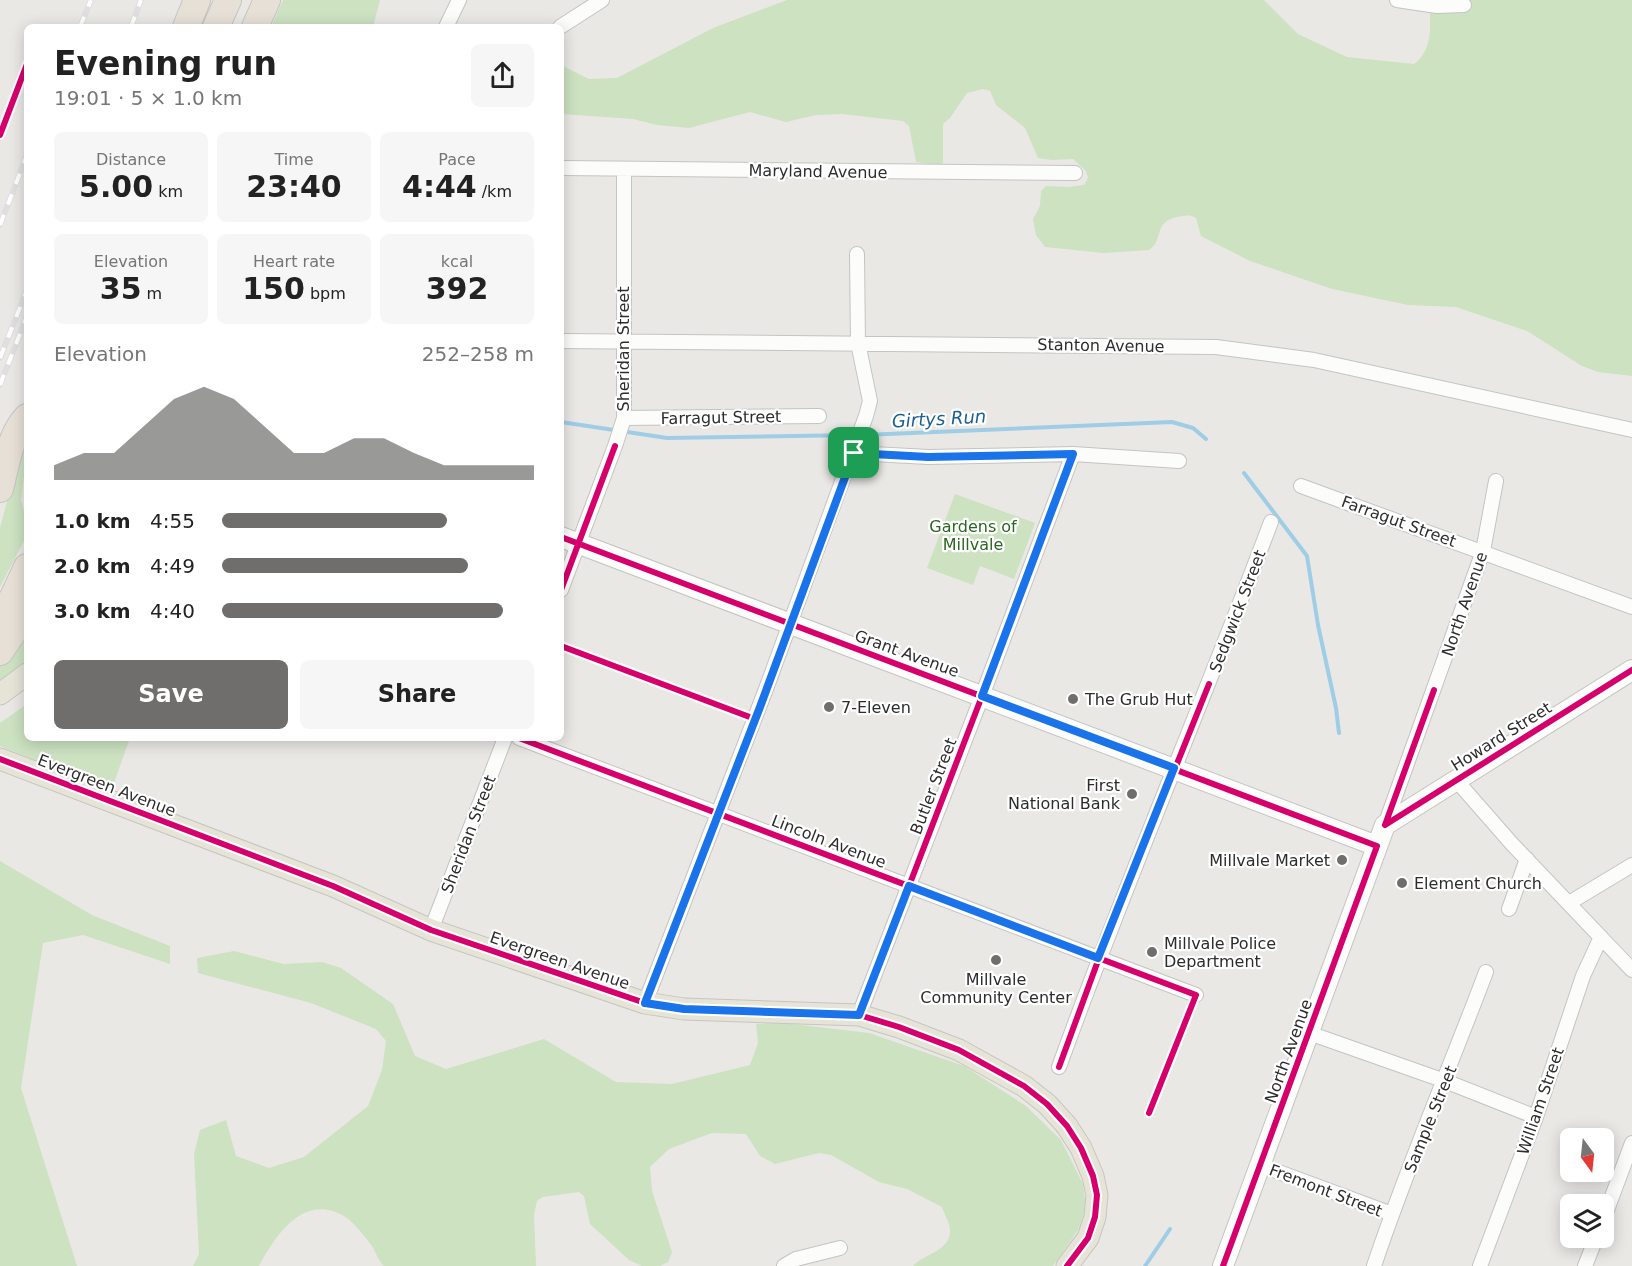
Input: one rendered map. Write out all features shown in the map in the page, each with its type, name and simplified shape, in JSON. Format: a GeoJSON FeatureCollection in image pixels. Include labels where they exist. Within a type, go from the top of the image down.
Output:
{"type":"FeatureCollection","features":[{"type":"Feature","properties":{"kind":"highway"},"geometry":{"type":"LineString","coordinates":[[187,24],[197,0]]}},
{"type":"Feature","properties":{"kind":"highway"},"geometry":{"type":"LineString","coordinates":[[217,24],[228,0]]}},
{"type":"Feature","properties":{"kind":"highway"},"geometry":{"type":"LineString","coordinates":[[230,24],[242,0]]}},
{"type":"Feature","properties":{"kind":"highway"},"geometry":{"type":"LineString","coordinates":[[256,24],[267,0]]}},
{"type":"Feature","properties":{"kind":"highway"},"geometry":{"type":"LineString","coordinates":[[0,489],[14,440],[24,419]]}},
{"type":"Feature","properties":{"kind":"highway"},"geometry":{"type":"LineString","coordinates":[[0,618],[24,573]]}},
{"type":"Feature","properties":{"kind":"highway"},"geometry":{"type":"LineString","coordinates":[[0,652],[24,616]]}},
{"type":"Feature","properties":{"kind":"main road"},"geometry":{"type":"LineString","coordinates":[[0,694],[24,676]]}},
{"type":"Feature","properties":{"kind":"main road"},"geometry":{"type":"LineString","coordinates":[[0,710],[24,694]]}},
{"type":"Feature","properties":{"kind":"main road","name":"Evergreen Avenue"},"geometry":{"type":"LineString","coordinates":[[0,759],[333,886],[431,930],[645,1003],[684,1009],[859,1015],[949,1046],[997,1069],[1024,1086],[1047,1104],[1067,1126],[1081,1148],[1097,1195],[1095,1217],[1088,1238],[1067,1266]]}},
{"type":"Feature","properties":{"kind":"street"},"geometry":{"type":"LineString","coordinates":[[447,24],[459,0]]}},
{"type":"Feature","properties":{"kind":"street"},"geometry":{"type":"LineString","coordinates":[[564,24],[602,0]]}},
{"type":"Feature","properties":{"kind":"street"},"geometry":{"type":"LineString","coordinates":[[1396,0],[1437,6],[1464,5]]}},
{"type":"Feature","properties":{"kind":"street","name":"Maryland Avenue"},"geometry":{"type":"LineString","coordinates":[[564,168],[1075,173]]}},
{"type":"Feature","properties":{"kind":"street","name":"Sheridan Street"},"geometry":{"type":"LineString","coordinates":[[564,574],[570,541],[615,446],[623,421],[624,169]]}},
{"type":"Feature","properties":{"kind":"street"},"geometry":{"type":"LineString","coordinates":[[645,1003],[790,624],[855,450],[870,401],[858,343],[857,254]]}},
{"type":"Feature","properties":{"kind":"street","name":"Stanton Avenue"},"geometry":{"type":"LineString","coordinates":[[564,341],[1216,346],[1314,360],[1632,430]]}},
{"type":"Feature","properties":{"kind":"street","name":"Farragut Street"},"geometry":{"type":"LineString","coordinates":[[623,421],[819,416]]}},
{"type":"Feature","properties":{"kind":"street"},"geometry":{"type":"LineString","coordinates":[[855,450],[928,457],[1073,454],[1179,461]]}},
{"type":"Feature","properties":{"kind":"street","name":"Butler Street"},"geometry":{"type":"LineString","coordinates":[[859,1015],[1073,454]]}},
{"type":"Feature","properties":{"kind":"street","name":"North Avenue"},"geometry":{"type":"LineString","coordinates":[[1223,1266],[1483,551],[1496,481]]}},
{"type":"Feature","properties":{"kind":"street","name":"Farragut Street"},"geometry":{"type":"LineString","coordinates":[[1301,486],[1483,551],[1632,608]]}},
{"type":"Feature","properties":{"kind":"street","name":"Sedgwick Street"},"geometry":{"type":"LineString","coordinates":[[1059,1068],[1098,958],[1270,522]]}},
{"type":"Feature","properties":{"kind":"street","name":"Grant Avenue"},"geometry":{"type":"LineString","coordinates":[[570,541],[1377,846]]}},
{"type":"Feature","properties":{"kind":"street","name":"Howard Street"},"geometry":{"type":"LineString","coordinates":[[1385,825],[1632,670]]}},
{"type":"Feature","properties":{"kind":"street","name":"Sheridan Street"},"geometry":{"type":"LineString","coordinates":[[431,930],[504,741]]}},
{"type":"Feature","properties":{"kind":"street","name":"Lincoln Avenue"},"geometry":{"type":"LineString","coordinates":[[527,741],[1196,995]]}},
{"type":"Feature","properties":{"kind":"street"},"geometry":{"type":"LineString","coordinates":[[1456,780],[1527,859],[1630,965]]}},
{"type":"Feature","properties":{"kind":"street"},"geometry":{"type":"LineString","coordinates":[[1509,909],[1527,859]]}},
{"type":"Feature","properties":{"kind":"street"},"geometry":{"type":"LineString","coordinates":[[1569,903],[1632,865]]}},
{"type":"Feature","properties":{"kind":"street","name":"William Street"},"geometry":{"type":"LineString","coordinates":[[1480,1266],[1536,1117],[1583,976],[1601,937]]}},
{"type":"Feature","properties":{"kind":"street","name":"Sample Street"},"geometry":{"type":"LineString","coordinates":[[1374,1266],[1486,972]]}},
{"type":"Feature","properties":{"kind":"street"},"geometry":{"type":"LineString","coordinates":[[1309,1034],[1445,1081],[1536,1117]]}},
{"type":"Feature","properties":{"kind":"street"},"geometry":{"type":"LineString","coordinates":[[1613,1194],[1632,1143]]}},
{"type":"Feature","properties":{"kind":"street","name":"Fremont Street"},"geometry":{"type":"LineString","coordinates":[[1260,1165],[1392,1214]]}},
{"type":"Feature","properties":{"kind":"street"},"geometry":{"type":"LineString","coordinates":[[784,1266],[796,1259],[840,1248]]}},
{"type":"Feature","properties":{"kind":"street"},"geometry":{"type":"LineString","coordinates":[[1585,1266],[1592,1248]]}},
{"type":"Feature","properties":{"kind":"green space"},"geometry":{"type":"Polygon","coordinates":[[[283,0],[380,0],[374,24],[272,24],[283,0]]]}},
{"type":"Feature","properties":{"kind":"green space"},"geometry":{"type":"Polygon","coordinates":[[[787,0],[1264,0],[1298,34],[1347,57],[1414,64],[1421,58],[1428,43],[1430,0],[1632,0],[1632,376],[1598,372],[1582,366],[1527,331],[1456,307],[1408,305],[1332,289],[1250,261],[1201,236],[1196,218],[1191,216],[1177,217],[1164,223],[1157,241],[1149,250],[1103,253],[1045,247],[1036,235],[1033,219],[1040,206],[1041,191],[1046,186],[1084,185],[1088,178],[1086,171],[1073,159],[1038,158],[1025,128],[996,105],[990,91],[983,89],[967,93],[950,118],[943,124],[943,163],[936,165],[916,162],[909,126],[903,121],[842,114],[816,115],[786,122],[750,112],[689,128],[657,125],[633,119],[564,114],[564,66],[589,79],[617,78],[713,28],[787,0]]]}},
{"type":"Feature","properties":{"kind":"green space"},"geometry":{"type":"Polygon","coordinates":[[[24,442],[21,500],[24,512],[24,541],[0,587],[0,528],[24,442]]]}},
{"type":"Feature","properties":{"kind":"green space","name":"Gardens of Millvale"},"geometry":{"type":"Polygon","coordinates":[[[955,494],[1035,523],[1014,579],[980,566],[973,585],[927,568],[955,494]]]}},
{"type":"Feature","properties":{"kind":"green space"},"geometry":{"type":"Polygon","coordinates":[[[24,631],[24,666],[0,685],[0,662],[24,631]]]}},
{"type":"Feature","properties":{"kind":"green space"},"geometry":{"type":"Polygon","coordinates":[[[24,706],[24,741],[129,741],[111,791],[0,746],[0,723],[24,706]]]}},
{"type":"Feature","properties":{"kind":"green space"},"geometry":{"type":"Polygon","coordinates":[[[0,861],[92,915],[170,946],[170,964],[83,935],[43,943],[21,1088],[77,1266],[0,1266],[0,861]]]}},
{"type":"Feature","properties":{"kind":"green space"},"geometry":{"type":"Polygon","coordinates":[[[234,951],[284,964],[322,962],[341,968],[393,1004],[415,1056],[446,1069],[544,1039],[616,1082],[672,1084],[750,1065],[758,1043],[756,1024],[784,1023],[869,1033],[964,1066],[1026,1106],[1061,1140],[1083,1184],[1086,1208],[1078,1230],[1053,1266],[913,1266],[942,1247],[949,1237],[950,1227],[942,1207],[907,1189],[879,1182],[831,1155],[819,1153],[775,1164],[760,1156],[746,1134],[712,1133],[669,1149],[650,1167],[652,1191],[672,1252],[668,1262],[660,1266],[642,1266],[629,1260],[590,1224],[584,1196],[579,1192],[543,1197],[537,1201],[534,1215],[536,1266],[384,1266],[372,1246],[347,1218],[332,1211],[318,1209],[305,1213],[284,1229],[259,1266],[193,1266],[199,1254],[194,1154],[200,1130],[226,1120],[236,1156],[269,1168],[304,1157],[368,1106],[382,1070],[386,1041],[376,1029],[311,1003],[198,973],[197,958],[234,951]]]}},
{"type":"Feature","properties":{"kind":"waterway","name":"Girtys Run"},"geometry":{"type":"LineString","coordinates":[[564,422],[667,438],[856,435]]}},
{"type":"Feature","properties":{"kind":"waterway","name":"Girtys Run"},"geometry":{"type":"LineString","coordinates":[[864,435],[1172,422],[1193,428],[1206,439]]}},
{"type":"Feature","properties":{"kind":"waterway","name":"Girtys Run"},"geometry":{"type":"LineString","coordinates":[[1244,473],[1307,556],[1339,733]]}},
{"type":"Feature","properties":{"kind":"waterway","name":"Girtys Run"},"geometry":{"type":"LineString","coordinates":[[1145,1266],[1170,1229]]}},
{"type":"Feature","properties":{"kind":"railway"},"geometry":{"type":"LineString","coordinates":[[81,24],[91,0]]}},
{"type":"Feature","properties":{"kind":"railway"},"geometry":{"type":"LineString","coordinates":[[132,24],[141,0]]}},
{"type":"Feature","properties":{"kind":"railway"},"geometry":{"type":"LineString","coordinates":[[0,225],[24,163]]}},
{"type":"Feature","properties":{"kind":"railway"},"geometry":{"type":"LineString","coordinates":[[0,358],[24,298]]}},
{"type":"Feature","properties":{"kind":"railway"},"geometry":{"type":"LineString","coordinates":[[0,385],[24,324]]}},
{"type":"Feature","properties":{"kind":"cycle path"},"geometry":{"type":"LineString","coordinates":[[0,135],[24,72]]}},
{"type":"Feature","properties":{"kind":"cycle path"},"geometry":{"type":"LineString","coordinates":[[564,582],[615,446]]}},
{"type":"Feature","properties":{"kind":"cycle path"},"geometry":{"type":"LineString","coordinates":[[564,538],[1377,846],[1223,1266]]}},
{"type":"Feature","properties":{"kind":"cycle path"},"geometry":{"type":"LineString","coordinates":[[564,647],[755,719]]}},
{"type":"Feature","properties":{"kind":"cycle path"},"geometry":{"type":"LineString","coordinates":[[1385,825],[1632,670]]}},
{"type":"Feature","properties":{"kind":"cycle path"},"geometry":{"type":"LineString","coordinates":[[1059,1067],[1099,958],[1209,684]]}},
{"type":"Feature","properties":{"kind":"cycle path"},"geometry":{"type":"LineString","coordinates":[[1385,825],[1434,690]]}},
{"type":"Feature","properties":{"kind":"cycle path"},"geometry":{"type":"LineString","coordinates":[[909,886],[982,696]]}},
{"type":"Feature","properties":{"kind":"cycle path"},"geometry":{"type":"LineString","coordinates":[[527,741],[1196,995],[1149,1113]]}},
{"type":"Feature","properties":{"kind":"cycle path"},"geometry":{"type":"LineString","coordinates":[[0,759],[333,886],[431,930],[645,1003],[684,1009],[859,1015],[899,1027],[959,1050],[1024,1086],[1047,1104],[1067,1126],[1081,1148],[1093,1176],[1097,1195],[1095,1217],[1088,1238],[1067,1266]]}},
{"type":"Feature","properties":{"kind":"place","name":"The Grub Hut"},"geometry":{"type":"Point","coordinates":[1073,699]}},
{"type":"Feature","properties":{"kind":"place","name":"7-Eleven"},"geometry":{"type":"Point","coordinates":[829,707]}},
{"type":"Feature","properties":{"kind":"place","name":"First National Bank"},"geometry":{"type":"Point","coordinates":[1132,794]}},
{"type":"Feature","properties":{"kind":"place","name":"Millvale Market"},"geometry":{"type":"Point","coordinates":[1342,860]}},
{"type":"Feature","properties":{"kind":"place","name":"Element Church"},"geometry":{"type":"Point","coordinates":[1402,883]}},
{"type":"Feature","properties":{"kind":"place","name":"Millvale Police Department"},"geometry":{"type":"Point","coordinates":[1152,952]}},
{"type":"Feature","properties":{"kind":"place","name":"Millvale Community Center"},"geometry":{"type":"Point","coordinates":[996,960]}},
{"type":"Feature","properties":{"kind":"route"},"geometry":{"type":"LineString","coordinates":[[854,453],[928,457],[1073,454],[982,696],[1174,768],[1148,838],[1098,958],[909,886],[859,1015],[684,1009],[645,1003],[760,707],[854,453]]}}]}
